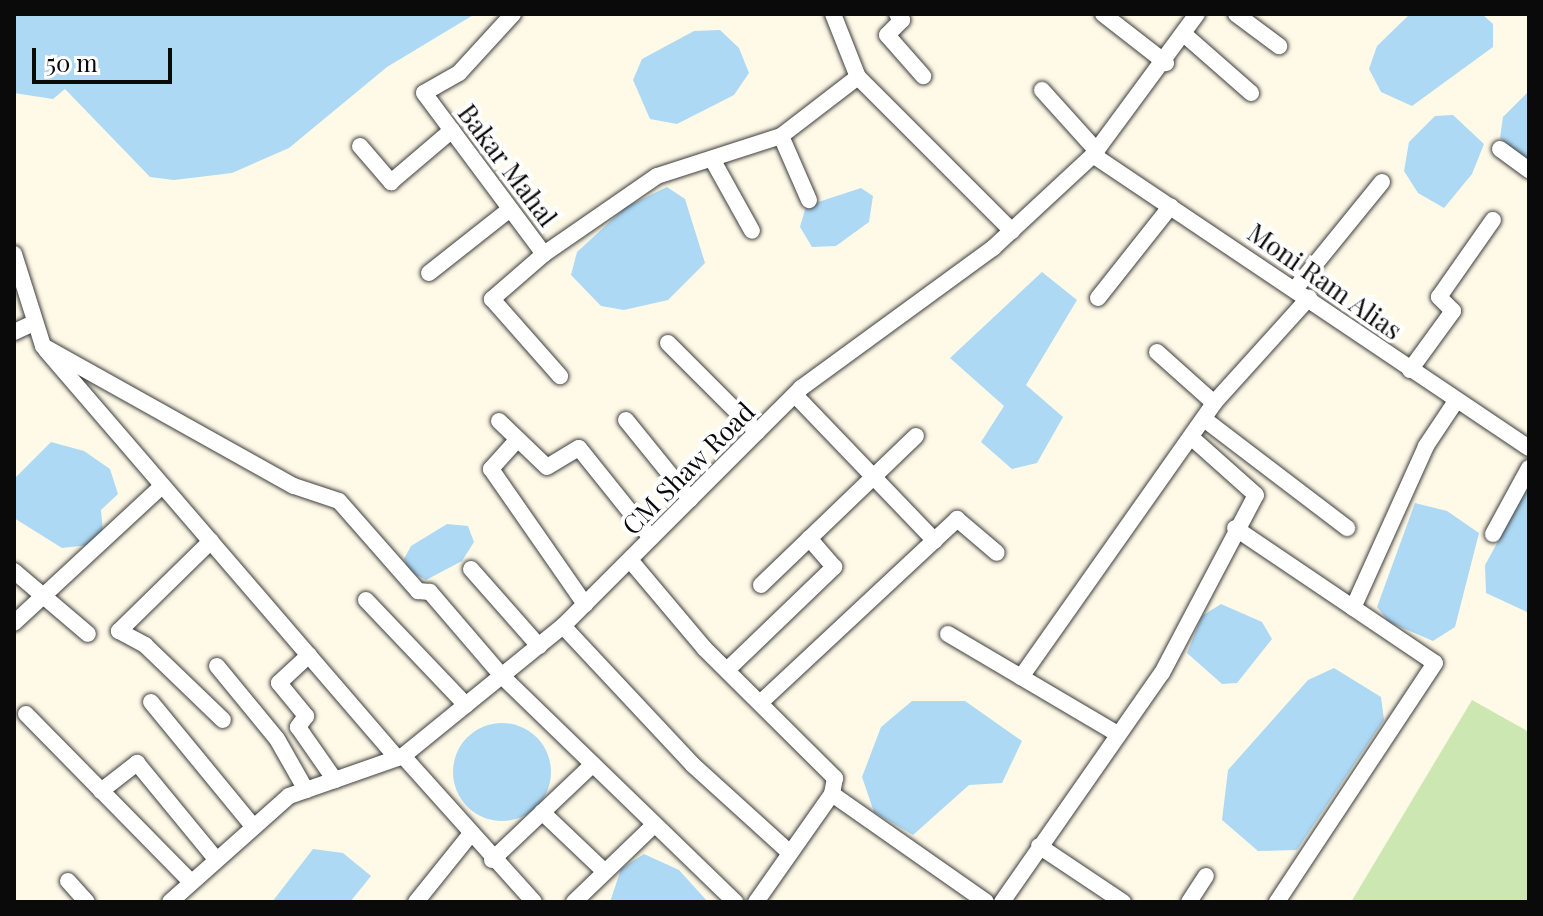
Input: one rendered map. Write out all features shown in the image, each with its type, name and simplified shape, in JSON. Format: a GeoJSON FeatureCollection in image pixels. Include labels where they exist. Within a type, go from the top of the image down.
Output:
{"type":"FeatureCollection","features":[{"type":"Feature","properties":{"kind":"street","name":"Bakar Mahal"},"geometry":{"type":"LineString","coordinates":[[513,14],[459,73],[424,93],[544,254],[657,176],[781,136],[858,77]]}},
{"type":"Feature","properties":{"kind":"street"},"geometry":{"type":"LineString","coordinates":[[833,14],[858,77],[1012,231]]}},
{"type":"Feature","properties":{"kind":"street"},"geometry":{"type":"LineString","coordinates":[[897,14],[902,20],[887,35],[923,76]]}},
{"type":"Feature","properties":{"kind":"street"},"geometry":{"type":"LineString","coordinates":[[1103,14],[1166,63]]}},
{"type":"Feature","properties":{"kind":"street","name":"CM Shaw Road"},"geometry":{"type":"LineString","coordinates":[[170,902],[252,825],[306,790],[400,757],[563,626],[795,395],[1012,231],[1095,153],[1166,63],[1197,14]]}},
{"type":"Feature","properties":{"kind":"street"},"geometry":{"type":"LineString","coordinates":[[1236,14],[1279,46]]}},
{"type":"Feature","properties":{"kind":"street"},"geometry":{"type":"LineString","coordinates":[[1185,35],[1251,93]]}},
{"type":"Feature","properties":{"kind":"street","name":"Moni Ram Alias"},"geometry":{"type":"LineString","coordinates":[[1042,90],[1095,153],[1529,448]]}},
{"type":"Feature","properties":{"kind":"street"},"geometry":{"type":"LineString","coordinates":[[360,146],[391,182],[452,130]]}},
{"type":"Feature","properties":{"kind":"street"},"geometry":{"type":"LineString","coordinates":[[781,136],[809,200]]}},
{"type":"Feature","properties":{"kind":"street"},"geometry":{"type":"LineString","coordinates":[[1500,149],[1529,170]]}},
{"type":"Feature","properties":{"kind":"street"},"geometry":{"type":"LineString","coordinates":[[712,159],[752,231]]}},
{"type":"Feature","properties":{"kind":"street"},"geometry":{"type":"LineString","coordinates":[[1021,677],[1214,403],[1302,294],[1382,182]]}},
{"type":"Feature","properties":{"kind":"street"},"geometry":{"type":"LineString","coordinates":[[1098,298],[1171,206]]}},
{"type":"Feature","properties":{"kind":"street"},"geometry":{"type":"LineString","coordinates":[[429,273],[510,209]]}},
{"type":"Feature","properties":{"kind":"street"},"geometry":{"type":"LineString","coordinates":[[1410,370],[1453,311],[1439,297],[1493,220]]}},
{"type":"Feature","properties":{"kind":"street"},"geometry":{"type":"LineString","coordinates":[[14,254],[18,276],[43,346],[309,655],[469,836],[534,902]]}},
{"type":"Feature","properties":{"kind":"street"},"geometry":{"type":"LineString","coordinates":[[544,254],[492,299],[560,376]]}},
{"type":"Feature","properties":{"kind":"street"},"geometry":{"type":"LineString","coordinates":[[14,332],[35,322]]}},
{"type":"Feature","properties":{"kind":"street"},"geometry":{"type":"LineString","coordinates":[[668,343],[757,432]]}},
{"type":"Feature","properties":{"kind":"street"},"geometry":{"type":"LineString","coordinates":[[43,346],[294,486],[339,501],[502,676],[735,902]]}},
{"type":"Feature","properties":{"kind":"street"},"geometry":{"type":"LineString","coordinates":[[1157,352],[1214,403]]}},
{"type":"Feature","properties":{"kind":"street"},"geometry":{"type":"LineString","coordinates":[[795,395],[935,541]]}},
{"type":"Feature","properties":{"kind":"street"},"geometry":{"type":"LineString","coordinates":[[1353,608],[1426,446],[1456,401]]}},
{"type":"Feature","properties":{"kind":"street"},"geometry":{"type":"LineString","coordinates":[[1204,419],[1347,528]]}},
{"type":"Feature","properties":{"kind":"street"},"geometry":{"type":"LineString","coordinates":[[626,420],[690,499]]}},
{"type":"Feature","properties":{"kind":"street"},"geometry":{"type":"LineString","coordinates":[[499,421],[547,467],[579,448],[651,538]]}},
{"type":"Feature","properties":{"kind":"street"},"geometry":{"type":"LineString","coordinates":[[761,585],[916,436]]}},
{"type":"Feature","properties":{"kind":"street"},"geometry":{"type":"LineString","coordinates":[[1002,902],[1162,673],[1235,528],[1256,495],[1191,437]]}},
{"type":"Feature","properties":{"kind":"street"},"geometry":{"type":"LineString","coordinates":[[517,440],[491,469],[585,604]]}},
{"type":"Feature","properties":{"kind":"street"},"geometry":{"type":"LineString","coordinates":[[1493,534],[1529,468]]}},
{"type":"Feature","properties":{"kind":"street"},"geometry":{"type":"LineString","coordinates":[[14,623],[41,594],[162,486]]}},
{"type":"Feature","properties":{"kind":"street"},"geometry":{"type":"LineString","coordinates":[[760,703],[957,519],[997,553]]}},
{"type":"Feature","properties":{"kind":"street"},"geometry":{"type":"LineString","coordinates":[[1235,528],[1435,663],[1277,902]]}},
{"type":"Feature","properties":{"kind":"street"},"geometry":{"type":"LineString","coordinates":[[727,670],[832,571],[834,564],[809,538]]}},
{"type":"Feature","properties":{"kind":"street"},"geometry":{"type":"LineString","coordinates":[[211,541],[119,631],[145,645],[223,720]]}},
{"type":"Feature","properties":{"kind":"street"},"geometry":{"type":"LineString","coordinates":[[630,560],[727,670],[835,778],[832,794],[756,902]]}},
{"type":"Feature","properties":{"kind":"street"},"geometry":{"type":"LineString","coordinates":[[471,569],[539,646]]}},
{"type":"Feature","properties":{"kind":"street"},"geometry":{"type":"LineString","coordinates":[[14,571],[41,594],[52,596],[88,634]]}},
{"type":"Feature","properties":{"kind":"street"},"geometry":{"type":"LineString","coordinates":[[366,600],[466,705]]}},
{"type":"Feature","properties":{"kind":"street"},"geometry":{"type":"LineString","coordinates":[[563,626],[693,765],[790,853]]}},
{"type":"Feature","properties":{"kind":"street"},"geometry":{"type":"LineString","coordinates":[[948,634],[1118,734]]}},
{"type":"Feature","properties":{"kind":"street"},"geometry":{"type":"LineString","coordinates":[[309,655],[279,683],[306,716],[298,727],[335,780]]}},
{"type":"Feature","properties":{"kind":"street"},"geometry":{"type":"LineString","coordinates":[[217,666],[277,739],[306,790]]}},
{"type":"Feature","properties":{"kind":"street"},"geometry":{"type":"LineString","coordinates":[[151,702],[252,825]]}},
{"type":"Feature","properties":{"kind":"street"},"geometry":{"type":"LineString","coordinates":[[26,714],[191,882]]}},
{"type":"Feature","properties":{"kind":"street"},"geometry":{"type":"LineString","coordinates":[[101,791],[137,763],[215,858]]}},
{"type":"Feature","properties":{"kind":"street"},"geometry":{"type":"LineString","coordinates":[[492,860],[593,764]]}},
{"type":"Feature","properties":{"kind":"street"},"geometry":{"type":"LineString","coordinates":[[832,794],[977,899]]}},
{"type":"Feature","properties":{"kind":"street"},"geometry":{"type":"LineString","coordinates":[[542,812],[604,871]]}},
{"type":"Feature","properties":{"kind":"street"},"geometry":{"type":"LineString","coordinates":[[574,902],[654,825]]}},
{"type":"Feature","properties":{"kind":"street"},"geometry":{"type":"LineString","coordinates":[[416,902],[469,836]]}},
{"type":"Feature","properties":{"kind":"street"},"geometry":{"type":"LineString","coordinates":[[1039,846],[1123,902]]}},
{"type":"Feature","properties":{"kind":"street"},"geometry":{"type":"LineString","coordinates":[[1189,902],[1206,876]]}},
{"type":"Feature","properties":{"kind":"street"},"geometry":{"type":"LineString","coordinates":[[68,881],[87,902]]}},
{"type":"Feature","properties":{"kind":"green space"},"geometry":{"type":"Polygon","coordinates":[[[1472,700],[1529,732],[1529,902],[1351,902],[1472,700]]]}},
{"type":"Feature","properties":{"kind":"water"},"geometry":{"type":"Polygon","coordinates":[[[14,14],[475,14],[387,67],[289,148],[232,173],[174,180],[150,177],[65,89],[53,99],[14,93],[14,14]]]}},
{"type":"Feature","properties":{"kind":"water"},"geometry":{"type":"Polygon","coordinates":[[[1410,14],[1482,14],[1493,24],[1493,47],[1412,106],[1381,92],[1369,69],[1377,46],[1410,14]]]}},
{"type":"Feature","properties":{"kind":"water"},"geometry":{"type":"Polygon","coordinates":[[[720,30],[739,48],[749,73],[734,95],[677,124],[650,119],[633,80],[642,59],[694,31],[720,30]]]}},
{"type":"Feature","properties":{"kind":"water"},"geometry":{"type":"Polygon","coordinates":[[[1529,91],[1529,164],[1500,138],[1503,117],[1529,91]]]}},
{"type":"Feature","properties":{"kind":"water"},"geometry":{"type":"Polygon","coordinates":[[[1453,115],[1484,144],[1472,174],[1444,208],[1418,193],[1404,171],[1409,142],[1435,116],[1453,115]]]}},
{"type":"Feature","properties":{"kind":"water"},"geometry":{"type":"Polygon","coordinates":[[[667,187],[685,199],[705,263],[668,300],[624,310],[601,306],[571,275],[577,252],[626,207],[667,187]]]}},
{"type":"Feature","properties":{"kind":"water"},"geometry":{"type":"Polygon","coordinates":[[[861,188],[873,196],[869,222],[836,246],[812,247],[800,227],[806,206],[861,188]]]}},
{"type":"Feature","properties":{"kind":"water"},"geometry":{"type":"Polygon","coordinates":[[[1042,272],[1077,300],[1026,385],[1063,417],[1037,463],[1012,469],[981,442],[1004,406],[950,358],[1042,272]]]}},
{"type":"Feature","properties":{"kind":"water"},"geometry":{"type":"Polygon","coordinates":[[[51,442],[84,451],[110,469],[118,494],[101,510],[103,532],[89,545],[62,548],[14,518],[16,477],[51,442]]]}},
{"type":"Feature","properties":{"kind":"water"},"geometry":{"type":"Polygon","coordinates":[[[1529,485],[1529,613],[1486,593],[1485,565],[1529,485]]]}},
{"type":"Feature","properties":{"kind":"water"},"geometry":{"type":"Polygon","coordinates":[[[1415,503],[1447,511],[1479,533],[1455,627],[1433,641],[1389,622],[1377,607],[1415,503]]]}},
{"type":"Feature","properties":{"kind":"water"},"geometry":{"type":"Polygon","coordinates":[[[447,524],[468,526],[474,542],[462,561],[426,580],[410,572],[404,559],[411,546],[447,524]]]}},
{"type":"Feature","properties":{"kind":"water"},"geometry":{"type":"Polygon","coordinates":[[[1221,604],[1262,622],[1272,639],[1237,683],[1222,684],[1187,653],[1202,616],[1221,604]]]}},
{"type":"Feature","properties":{"kind":"water"},"geometry":{"type":"Polygon","coordinates":[[[1334,668],[1381,697],[1384,720],[1297,850],[1258,851],[1222,820],[1228,770],[1308,680],[1334,668]]]}},
{"type":"Feature","properties":{"kind":"water"},"geometry":{"type":"Polygon","coordinates":[[[912,701],[965,701],[1022,741],[1002,783],[969,785],[913,835],[874,812],[862,777],[881,727],[912,701]]]}},
{"type":"Feature","properties":{"kind":"water"},"geometry":{"type":"Polygon","coordinates":[[[502,723],[529,731],[543,745],[551,772],[543,799],[529,813],[502,821],[475,813],[461,799],[453,772],[461,745],[475,731],[502,723]]]}},
{"type":"Feature","properties":{"kind":"water"},"geometry":{"type":"Polygon","coordinates":[[[313,849],[343,853],[371,876],[350,902],[272,902],[313,849]]]}},
{"type":"Feature","properties":{"kind":"water"},"geometry":{"type":"Polygon","coordinates":[[[644,854],[679,870],[708,902],[610,902],[621,869],[644,854]]]}}]}
